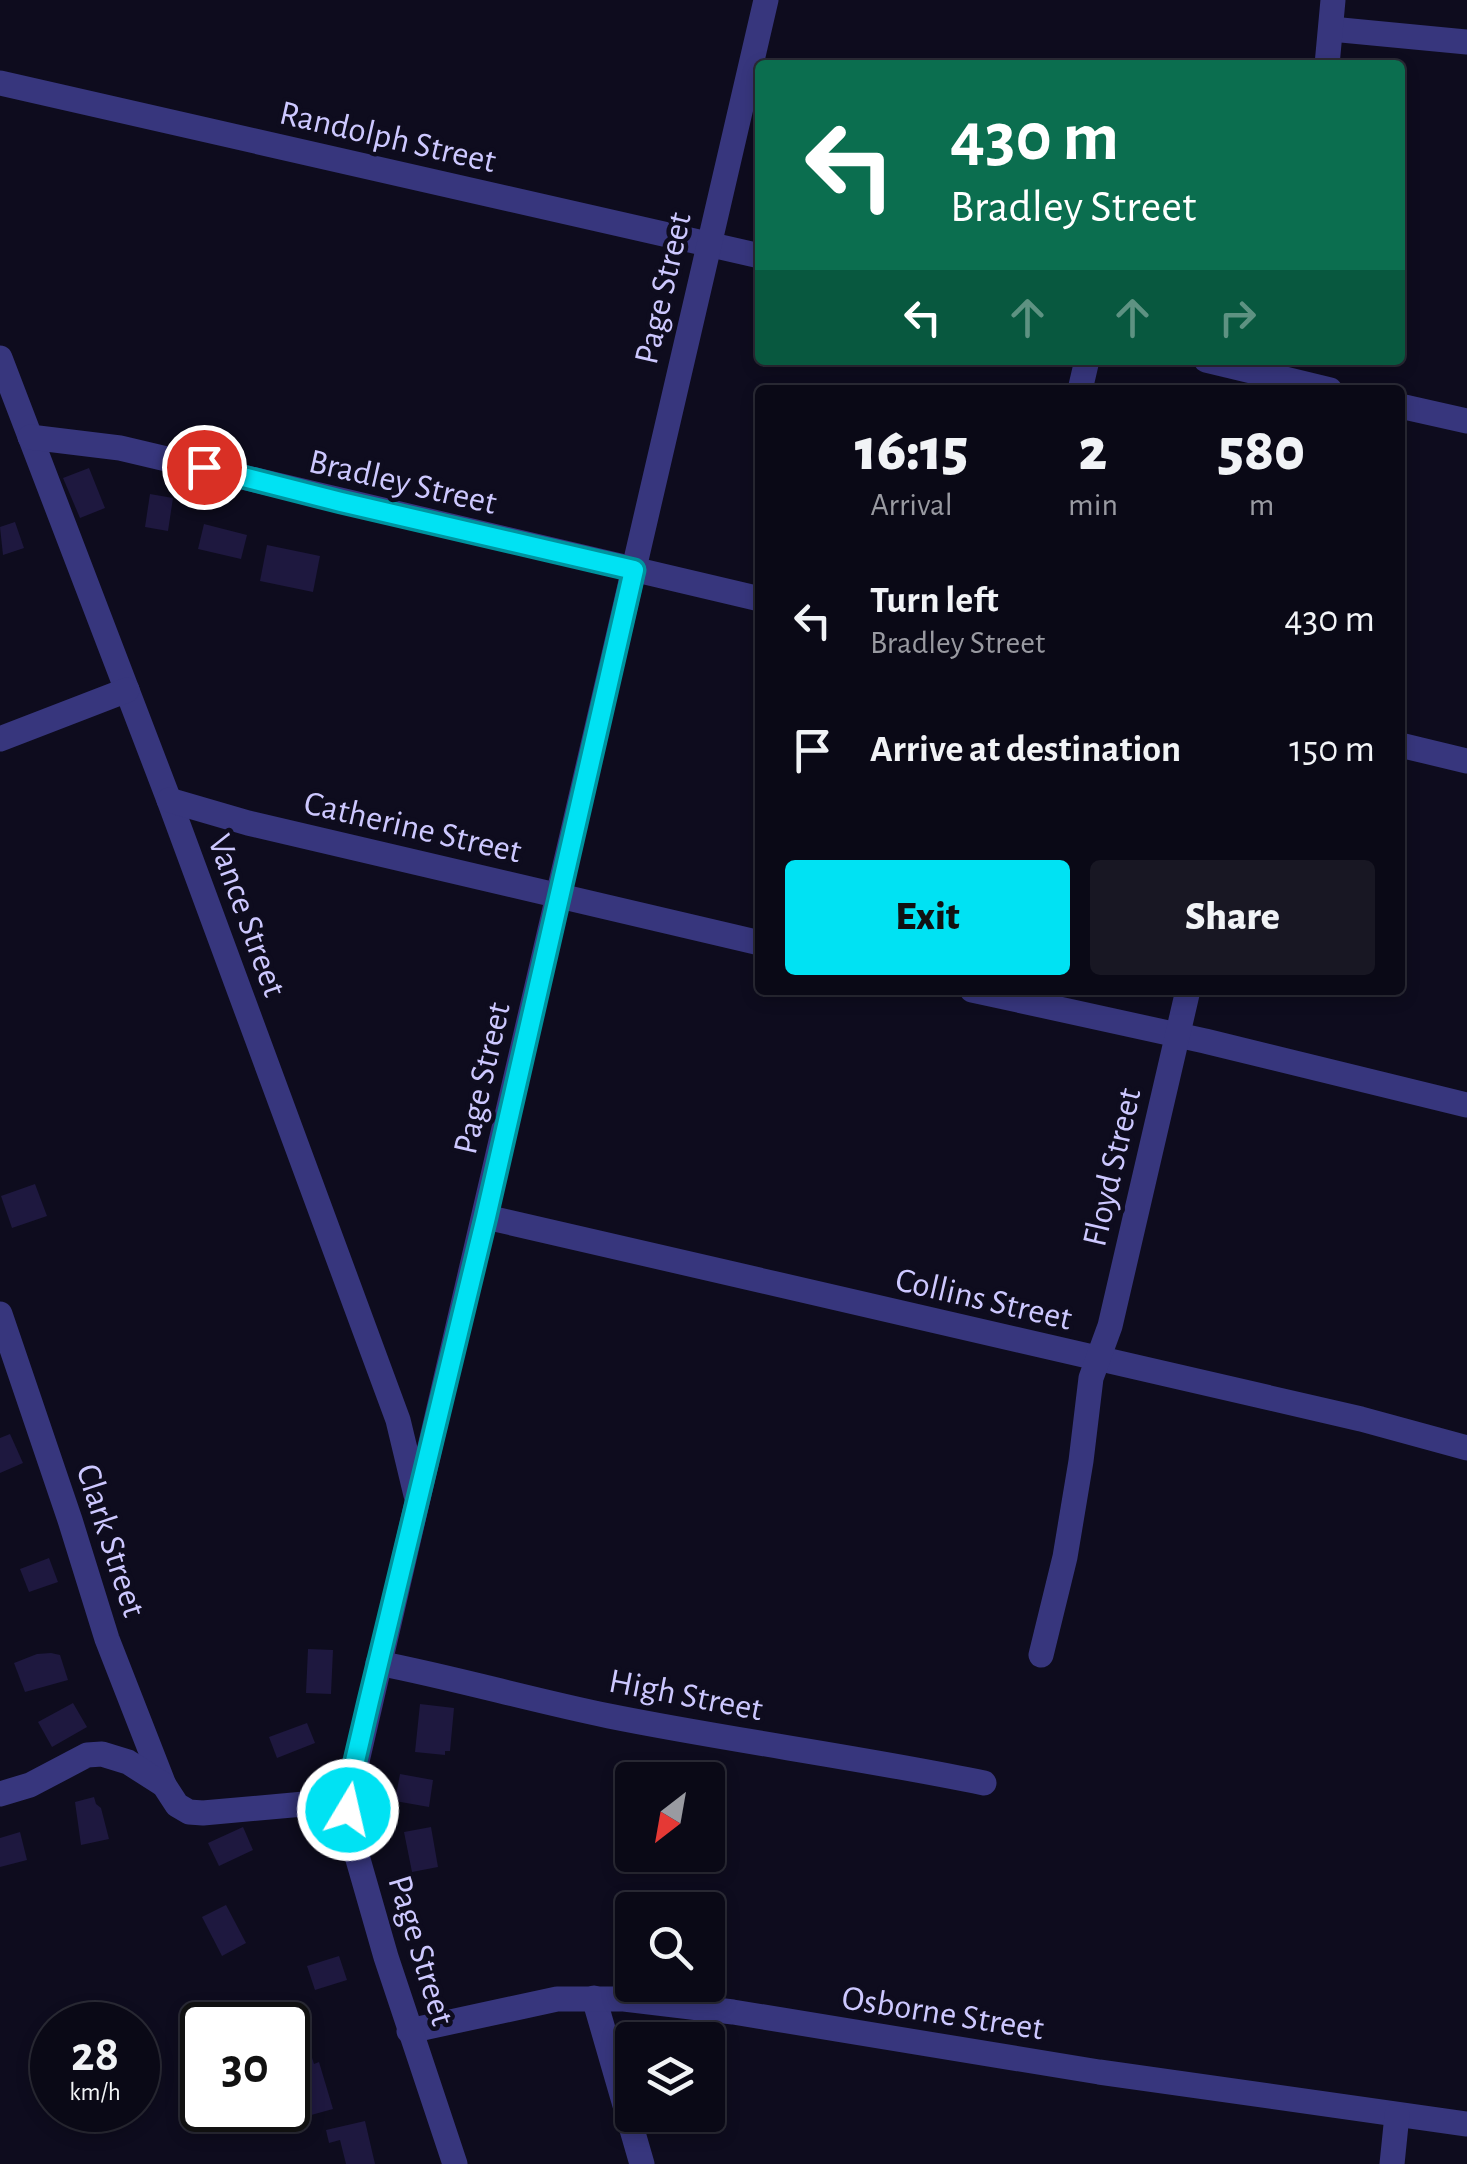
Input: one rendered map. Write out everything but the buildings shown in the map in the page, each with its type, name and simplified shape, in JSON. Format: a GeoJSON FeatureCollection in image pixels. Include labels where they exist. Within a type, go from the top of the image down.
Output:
{"type":"FeatureCollection","features":[{"type":"Feature","properties":{"kind":"street","name":"Page Street"},"geometry":{"type":"LineString","coordinates":[[455,2164],[351,1835],[348,1800],[766,0]]}},
{"type":"Feature","properties":{"kind":"street"},"geometry":{"type":"LineString","coordinates":[[1328,60],[1334,0]]}},
{"type":"Feature","properties":{"kind":"street"},"geometry":{"type":"LineString","coordinates":[[1331,28],[1467,42]]}},
{"type":"Feature","properties":{"kind":"street","name":"Randolph Street"},"geometry":{"type":"LineString","coordinates":[[0,83],[755,255]]}},
{"type":"Feature","properties":{"kind":"street","name":"Vance Street"},"geometry":{"type":"LineString","coordinates":[[0,358],[398,1420],[418,1500]]}},
{"type":"Feature","properties":{"kind":"street"},"geometry":{"type":"LineString","coordinates":[[1248,365],[1282,369],[1316,385]]}},
{"type":"Feature","properties":{"kind":"street"},"geometry":{"type":"LineString","coordinates":[[1405,407],[1467,421]]}},
{"type":"Feature","properties":{"kind":"street","name":"Bradley Street"},"geometry":{"type":"LineString","coordinates":[[30,437],[120,448],[755,598]]}},
{"type":"Feature","properties":{"kind":"street"},"geometry":{"type":"LineString","coordinates":[[0,739],[126,690]]}},
{"type":"Feature","properties":{"kind":"street"},"geometry":{"type":"LineString","coordinates":[[1405,746],[1467,761]]}},
{"type":"Feature","properties":{"kind":"street","name":"Catherine Street"},"geometry":{"type":"LineString","coordinates":[[168,800],[248,823],[755,942]]}},
{"type":"Feature","properties":{"kind":"street"},"geometry":{"type":"LineString","coordinates":[[995,995],[1467,1104]]}},
{"type":"Feature","properties":{"kind":"street","name":"Floyd Street"},"geometry":{"type":"LineString","coordinates":[[1098,1359],[1110,1326],[1187,995]]}},
{"type":"Feature","properties":{"kind":"street","name":"Collins Street"},"geometry":{"type":"LineString","coordinates":[[486,1217],[1361,1419],[1467,1448]]}},
{"type":"Feature","properties":{"kind":"street","name":"Clark Street"},"geometry":{"type":"LineString","coordinates":[[0,1314],[107,1640],[164,1785]]}},
{"type":"Feature","properties":{"kind":"street"},"geometry":{"type":"LineString","coordinates":[[1041,1656],[1065,1557],[1082,1461],[1088,1395],[1098,1359]]}},
{"type":"Feature","properties":{"kind":"street","name":"High Street"},"geometry":{"type":"LineString","coordinates":[[378,1662],[610,1716],[984,1783]]}},
{"type":"Feature","properties":{"kind":"street"},"geometry":{"type":"LineString","coordinates":[[0,1794],[30,1785],[87,1755],[102,1754],[128,1762],[164,1785],[178,1805],[203,1813],[348,1800]]}},
{"type":"Feature","properties":{"kind":"street"},"geometry":{"type":"LineString","coordinates":[[594,1998],[642,2164]]}},
{"type":"Feature","properties":{"kind":"street","name":"Osborne Street"},"geometry":{"type":"LineString","coordinates":[[410,2031],[516,2006],[594,1998],[733,2012],[921,2044],[1467,2124]]}},
{"type":"Feature","properties":{"kind":"street"},"geometry":{"type":"LineString","coordinates":[[1392,2164],[1398,2115]]}},
{"type":"Feature","properties":{"kind":"route"},"geometry":{"type":"LineString","coordinates":[[204,467],[634,570],[486,1217],[351,1778],[348,1810]]}}]}
